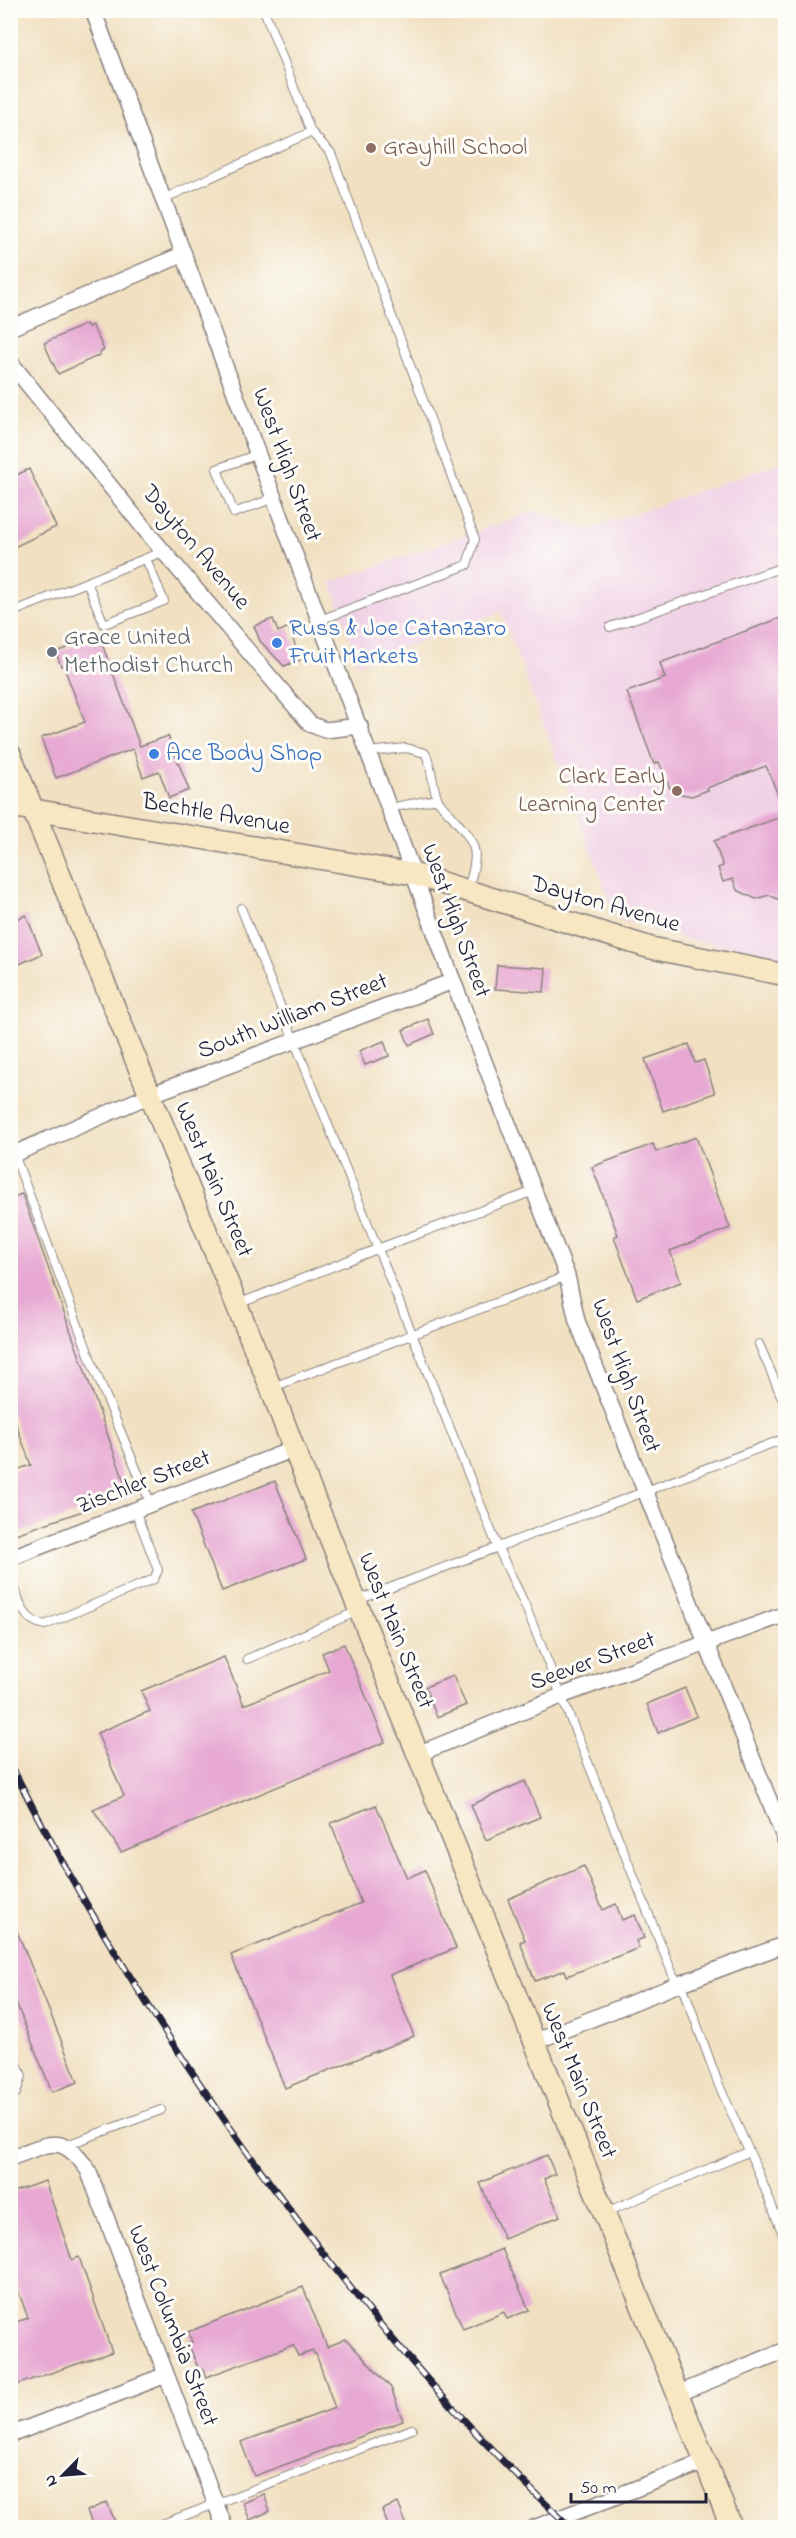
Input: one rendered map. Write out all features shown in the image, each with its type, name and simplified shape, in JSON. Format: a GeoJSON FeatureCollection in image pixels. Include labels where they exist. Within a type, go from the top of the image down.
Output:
{"type":"FeatureCollection","features":[{"type":"Feature","properties":{"kind":"street","name":"West High Street"},"geometry":{"type":"LineString","coordinates":[[93,10],[453,981],[567,1276],[577,1321],[705,1645],[786,1842]]}},
{"type":"Feature","properties":{"kind":"street"},"geometry":{"type":"LineString","coordinates":[[10,328],[184,254]]}},
{"type":"Feature","properties":{"kind":"street","name":"Dayton Avenue"},"geometry":{"type":"LineString","coordinates":[[10,362],[164,552],[310,724],[325,730],[360,726]]}},
{"type":"Feature","properties":{"kind":"street","name":"West Main Street"},"geometry":{"type":"LineString","coordinates":[[10,754],[237,1304],[357,1606],[732,2528]]}},
{"type":"Feature","properties":{"kind":"street","name":"Bechtle Avenue"},"geometry":{"type":"LineString","coordinates":[[10,806],[413,874]]}},
{"type":"Feature","properties":{"kind":"street","name":"Dayton Avenue"},"geometry":{"type":"LineString","coordinates":[[413,874],[651,948],[786,975]]}},
{"type":"Feature","properties":{"kind":"street","name":"South William Street"},"geometry":{"type":"LineString","coordinates":[[12,1152],[150,1095],[453,981]]}},
{"type":"Feature","properties":{"kind":"street","name":"Zischler Street"},"geometry":{"type":"LineString","coordinates":[[10,1558],[294,1449]]}},
{"type":"Feature","properties":{"kind":"street","name":"Seever Street"},"geometry":{"type":"LineString","coordinates":[[418,1754],[561,1696],[786,1614]]}},
{"type":"Feature","properties":{"kind":"street"},"geometry":{"type":"LineString","coordinates":[[534,2042],[786,1944]]}},
{"type":"Feature","properties":{"kind":"street"},"geometry":{"type":"LineString","coordinates":[[10,2158],[46,2146],[67,2145]]}},
{"type":"Feature","properties":{"kind":"street","name":"West Columbia Street"},"geometry":{"type":"LineString","coordinates":[[67,2145],[88,2170],[225,2528]]}},
{"type":"Feature","properties":{"kind":"street"},"geometry":{"type":"LineString","coordinates":[[677,2394],[786,2350]]}},
{"type":"Feature","properties":{"kind":"street"},"geometry":{"type":"LineString","coordinates":[[10,2435],[166,2375]]}},
{"type":"Feature","properties":{"kind":"street"},"geometry":{"type":"LineString","coordinates":[[534,2528],[705,2462]]}},
{"type":"Feature","properties":{"kind":"lane"},"geometry":{"type":"LineString","coordinates":[[264,10],[311,132],[332,153],[475,539],[467,565],[320,620]]}},
{"type":"Feature","properties":{"kind":"lane"},"geometry":{"type":"LineString","coordinates":[[163,199],[311,132]]}},
{"type":"Feature","properties":{"kind":"lane"},"geometry":{"type":"LineString","coordinates":[[258,454],[217,470],[234,513],[274,498]]}},
{"type":"Feature","properties":{"kind":"lane"},"geometry":{"type":"LineString","coordinates":[[10,613],[164,552]]}},
{"type":"Feature","properties":{"kind":"lane"},"geometry":{"type":"LineString","coordinates":[[87,582],[104,624],[164,601],[146,559]]}},
{"type":"Feature","properties":{"kind":"lane"},"geometry":{"type":"LineString","coordinates":[[610,627],[786,566]]}},
{"type":"Feature","properties":{"kind":"lane"},"geometry":{"type":"LineString","coordinates":[[369,752],[406,748],[425,753],[431,764],[437,799],[466,832],[476,848],[476,858],[468,891]]}},
{"type":"Feature","properties":{"kind":"lane"},"geometry":{"type":"LineString","coordinates":[[389,808],[437,799]]}},
{"type":"Feature","properties":{"kind":"lane"},"geometry":{"type":"LineString","coordinates":[[241,908],[498,1548],[525,1605],[673,1975],[685,1992],[718,2083],[786,2242]]}},
{"type":"Feature","properties":{"kind":"lane"},"geometry":{"type":"LineString","coordinates":[[12,1152],[94,1368],[151,1504]]}},
{"type":"Feature","properties":{"kind":"lane"},"geometry":{"type":"LineString","coordinates":[[237,1304],[534,1191]]}},
{"type":"Feature","properties":{"kind":"lane"},"geometry":{"type":"LineString","coordinates":[[271,1388],[567,1276]]}},
{"type":"Feature","properties":{"kind":"lane"},"geometry":{"type":"LineString","coordinates":[[759,1344],[786,1407]]}},
{"type":"Feature","properties":{"kind":"lane"},"geometry":{"type":"LineString","coordinates":[[247,1659],[357,1606],[498,1548],[786,1438]]}},
{"type":"Feature","properties":{"kind":"lane"},"geometry":{"type":"LineString","coordinates":[[10,1575],[26,1617],[45,1625],[154,1579],[158,1570],[135,1510]]}},
{"type":"Feature","properties":{"kind":"lane"},"geometry":{"type":"LineString","coordinates":[[10,2048],[22,2076],[16,2093],[10,2095]]}},
{"type":"Feature","properties":{"kind":"lane"},"geometry":{"type":"LineString","coordinates":[[67,2145],[161,2110]]}},
{"type":"Feature","properties":{"kind":"lane"},"geometry":{"type":"LineString","coordinates":[[604,2213],[748,2152]]}},
{"type":"Feature","properties":{"kind":"lane"},"geometry":{"type":"LineString","coordinates":[[152,2528],[215,2502],[412,2429]]}},
{"type":"Feature","properties":{"kind":"shaded area","name":"Clark Early Learning Center"},"geometry":{"type":"Polygon","coordinates":[[[785,461],[785,958],[691,940],[617,919],[501,612],[358,664],[331,582],[535,511],[586,530],[785,461]]]}},
{"type":"Feature","properties":{"kind":"building"},"geometry":{"type":"Polygon","coordinates":[[[86,324],[88,327],[92,325],[104,350],[99,353],[100,355],[58,374],[44,343],[86,324]]]}},
{"type":"Feature","properties":{"kind":"building"},"geometry":{"type":"Polygon","coordinates":[[[29,469],[56,527],[10,549],[10,478],[29,469]]]}},
{"type":"Feature","properties":{"kind":"building"},"geometry":{"type":"Polygon","coordinates":[[[786,616],[786,814],[766,766],[692,796],[675,793],[670,788],[659,762],[654,764],[627,692],[665,678],[660,663],[786,616]]]}},
{"type":"Feature","properties":{"kind":"building"},"geometry":{"type":"Polygon","coordinates":[[[273,619],[278,632],[289,627],[300,660],[284,666],[260,641],[254,626],[273,619]]]}},
{"type":"Feature","properties":{"kind":"building"},"geometry":{"type":"Polygon","coordinates":[[[99,636],[140,746],[168,736],[189,790],[169,798],[159,771],[143,777],[133,749],[56,778],[41,738],[85,722],[56,652],[99,636]]]}},
{"type":"Feature","properties":{"kind":"building"},"geometry":{"type":"Polygon","coordinates":[[[786,815],[786,903],[769,895],[756,899],[737,890],[733,879],[723,882],[718,868],[723,866],[714,841],[786,815]]]}},
{"type":"Feature","properties":{"kind":"building"},"geometry":{"type":"Polygon","coordinates":[[[26,915],[42,954],[10,968],[10,922],[26,915]]]}},
{"type":"Feature","properties":{"kind":"building"},"geometry":{"type":"Polygon","coordinates":[[[497,965],[546,968],[544,992],[495,989],[497,965]]]}},
{"type":"Feature","properties":{"kind":"building"},"geometry":{"type":"Polygon","coordinates":[[[428,1019],[434,1034],[409,1045],[403,1030],[428,1019]]]}},
{"type":"Feature","properties":{"kind":"building"},"geometry":{"type":"Polygon","coordinates":[[[384,1041],[389,1056],[365,1065],[359,1051],[384,1041]]]}},
{"type":"Feature","properties":{"kind":"building"},"geometry":{"type":"Polygon","coordinates":[[[689,1044],[695,1063],[704,1060],[715,1093],[663,1111],[645,1059],[689,1044]]]}},
{"type":"Feature","properties":{"kind":"building"},"geometry":{"type":"Polygon","coordinates":[[[696,1137],[730,1228],[670,1251],[681,1282],[637,1299],[614,1237],[618,1235],[592,1167],[653,1144],[656,1152],[696,1137]]]}},
{"type":"Feature","properties":{"kind":"building"},"geometry":{"type":"Polygon","coordinates":[[[22,1194],[129,1495],[10,1536],[10,1472],[31,1465],[10,1408],[10,1198],[22,1194]]]}},
{"type":"Feature","properties":{"kind":"building"},"geometry":{"type":"Polygon","coordinates":[[[275,1481],[306,1559],[222,1591],[191,1513],[275,1481]]]}},
{"type":"Feature","properties":{"kind":"building"},"geometry":{"type":"Polygon","coordinates":[[[344,1644],[385,1742],[121,1852],[93,1809],[124,1796],[97,1733],[150,1711],[141,1691],[224,1657],[244,1705],[329,1670],[322,1653],[344,1644]]]}},
{"type":"Feature","properties":{"kind":"building"},"geometry":{"type":"Polygon","coordinates":[[[453,1676],[466,1705],[437,1717],[425,1687],[453,1676]]]}},
{"type":"Feature","properties":{"kind":"building"},"geometry":{"type":"Polygon","coordinates":[[[685,1688],[697,1716],[658,1733],[647,1704],[685,1688]]]}},
{"type":"Feature","properties":{"kind":"building"},"geometry":{"type":"Polygon","coordinates":[[[525,1781],[540,1817],[486,1840],[471,1805],[525,1781]]]}},
{"type":"Feature","properties":{"kind":"building"},"geometry":{"type":"Polygon","coordinates":[[[376,1805],[407,1878],[425,1870],[456,1948],[390,1975],[414,2036],[285,2088],[231,1955],[361,1903],[331,1823],[376,1805]]]}},
{"type":"Feature","properties":{"kind":"building"},"geometry":{"type":"Polygon","coordinates":[[[584,1866],[603,1910],[616,1904],[622,1920],[635,1915],[644,1938],[636,1941],[639,1948],[567,1976],[565,1970],[535,1981],[520,1942],[525,1940],[508,1899],[584,1866]]]}},
{"type":"Feature","properties":{"kind":"building"},"geometry":{"type":"Polygon","coordinates":[[[10,1914],[78,2082],[52,2092],[10,1988],[10,1914]]]}},
{"type":"Feature","properties":{"kind":"building"},"geometry":{"type":"Polygon","coordinates":[[[547,2155],[555,2174],[544,2179],[560,2216],[504,2239],[480,2183],[547,2155]]]}},
{"type":"Feature","properties":{"kind":"building"},"geometry":{"type":"Polygon","coordinates":[[[45,2181],[72,2260],[79,2257],[112,2352],[10,2387],[10,2324],[28,2318],[10,2268],[10,2193],[45,2181]]]}},
{"type":"Feature","properties":{"kind":"building"},"geometry":{"type":"Polygon","coordinates":[[[502,2249],[529,2310],[507,2319],[504,2312],[463,2329],[440,2275],[502,2249]]]}},
{"type":"Feature","properties":{"kind":"building"},"geometry":{"type":"Polygon","coordinates":[[[303,2287],[327,2347],[346,2339],[391,2388],[403,2421],[254,2476],[241,2442],[335,2408],[316,2354],[313,2351],[298,2356],[293,2345],[206,2377],[203,2369],[198,2368],[188,2343],[192,2342],[188,2332],[303,2287]]]}},
{"type":"Feature","properties":{"kind":"building"},"geometry":{"type":"Polygon","coordinates":[[[264,2494],[270,2511],[250,2520],[243,2503],[264,2494]]]}},
{"type":"Feature","properties":{"kind":"building"},"geometry":{"type":"Polygon","coordinates":[[[107,2502],[116,2524],[108,2528],[94,2528],[87,2511],[107,2502]]]}},
{"type":"Feature","properties":{"kind":"building"},"geometry":{"type":"Polygon","coordinates":[[[398,2503],[408,2528],[389,2528],[382,2510],[398,2503]]]}},
{"type":"Feature","properties":{"kind":"railway"},"geometry":{"type":"LineString","coordinates":[[10,1763],[89,1909],[146,2003],[275,2191],[354,2292],[437,2390],[480,2438],[571,2528]]}},
{"type":"Feature","properties":{"kind":"place","name":"Grayhill School"},"geometry":{"type":"Point","coordinates":[371,148]}},
{"type":"Feature","properties":{"kind":"place","name":"Russ & Joe Catanzaro Fruit Markets"},"geometry":{"type":"Point","coordinates":[277,643]}},
{"type":"Feature","properties":{"kind":"place","name":"Grace United Methodist Church"},"geometry":{"type":"Point","coordinates":[52,652]}},
{"type":"Feature","properties":{"kind":"place","name":"Ace Body Shop"},"geometry":{"type":"Point","coordinates":[154,754]}},
{"type":"Feature","properties":{"kind":"place","name":"Clark Early Learning Center"},"geometry":{"type":"Point","coordinates":[677,791]}}]}
